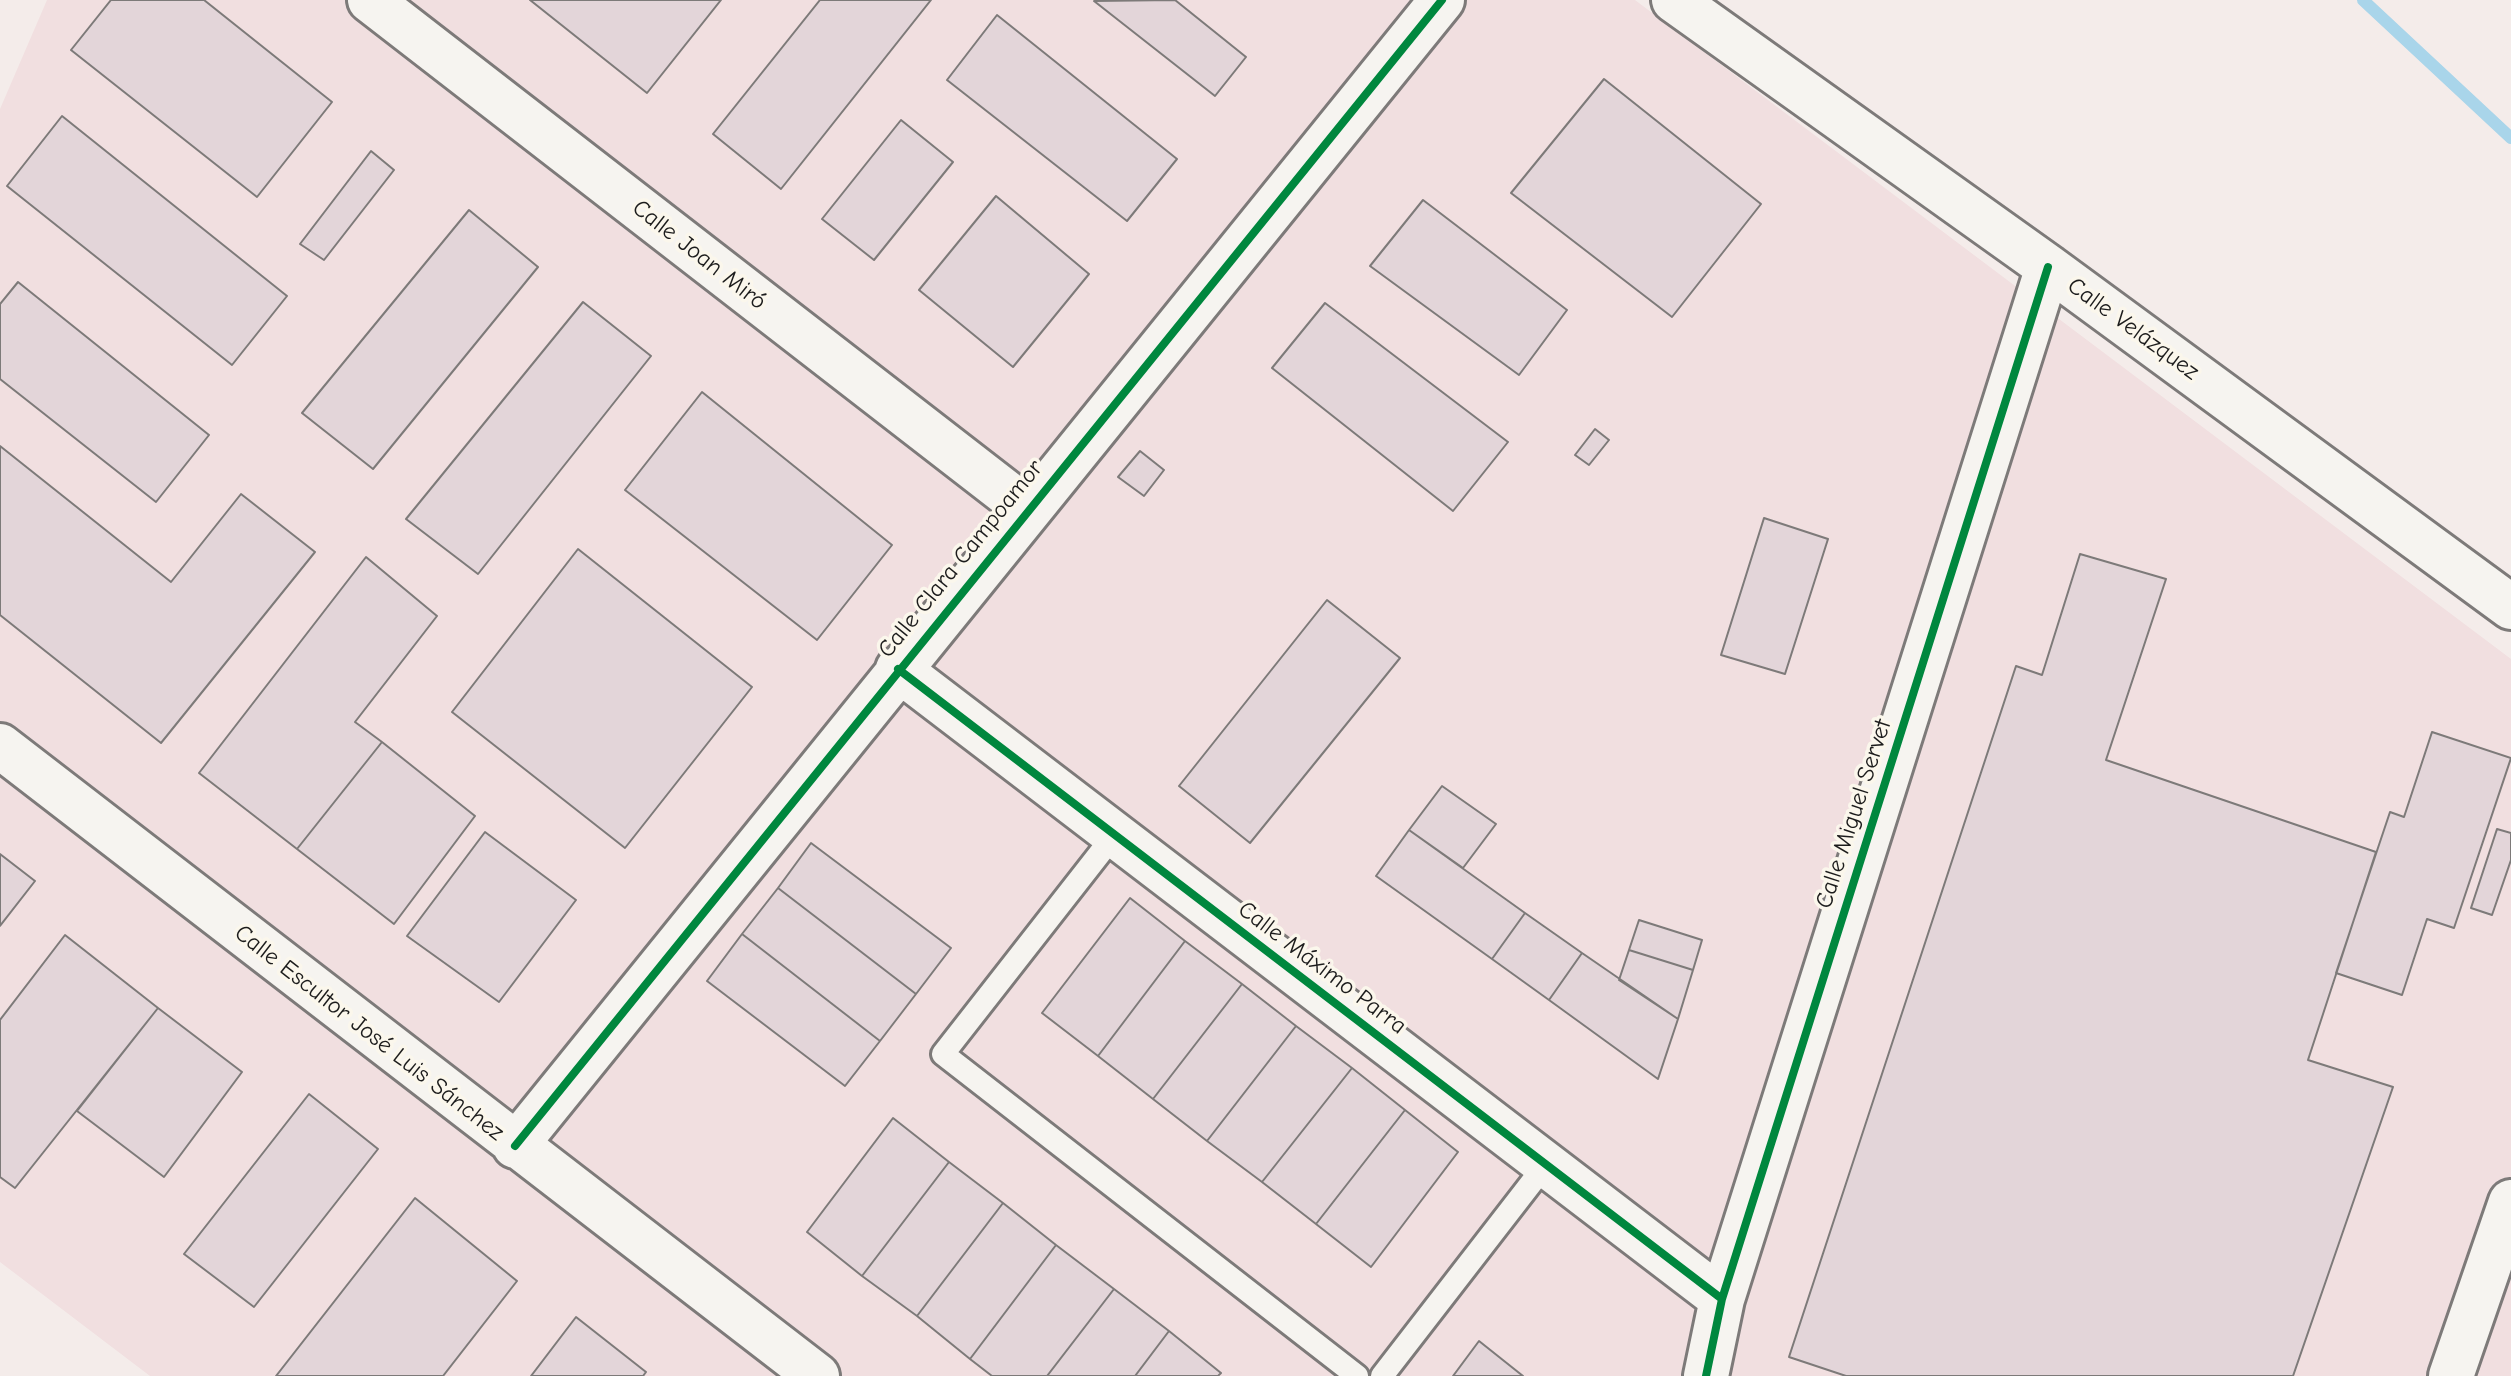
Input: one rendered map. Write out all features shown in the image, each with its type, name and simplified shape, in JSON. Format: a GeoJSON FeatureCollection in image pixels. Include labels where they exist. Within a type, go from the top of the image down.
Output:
{"type":"FeatureCollection","features":[{"type":"Feature","properties":{"kind":"street","name":"Calle Joan Miró"},"geometry":{"type":"LineString","coordinates":[[370,0],[1027,509]]}},
{"type":"Feature","properties":{"kind":"street","name":"Calle Clara Campoamor"},"geometry":{"type":"LineString","coordinates":[[515,1146],[1027,509],[1442,0]]}},
{"type":"Feature","properties":{"kind":"street","name":"Calle Velázquez"},"geometry":{"type":"LineString","coordinates":[[1674,0],[2048,267],[2511,607]]}},
{"type":"Feature","properties":{"kind":"street","name":"Calle Miguel Servet"},"geometry":{"type":"LineString","coordinates":[[1706,1376],[1722,1299],[2048,267]]}},
{"type":"Feature","properties":{"kind":"street","name":"Calle Máximo Parra"},"geometry":{"type":"LineString","coordinates":[[898,669],[1722,1299]]}},
{"type":"Feature","properties":{"kind":"street","name":"Calle Escultor José Luis Sánchez"},"geometry":{"type":"LineString","coordinates":[[0,746],[817,1376]]}},
{"type":"Feature","properties":{"kind":"street"},"geometry":{"type":"LineString","coordinates":[[2451,1376],[2511,1202]]}},
{"type":"Feature","properties":{"kind":"lane"},"geometry":{"type":"LineString","coordinates":[[1115,834],[943,1054],[1357,1376]]}},
{"type":"Feature","properties":{"kind":"lane"},"geometry":{"type":"LineString","coordinates":[[1382,1376],[1546,1164]]}},
{"type":"Feature","properties":{"kind":"shaded area"},"geometry":{"type":"Polygon","coordinates":[[[47,0],[1635,0],[2511,659],[2511,1376],[150,1376],[0,1262],[0,109],[47,0]]]}},
{"type":"Feature","properties":{"kind":"building"},"geometry":{"type":"Polygon","coordinates":[[[111,0],[204,0],[332,102],[257,197],[71,50],[111,0]]]}},
{"type":"Feature","properties":{"kind":"building"},"geometry":{"type":"Polygon","coordinates":[[[530,0],[721,0],[647,93],[530,0]]]}},
{"type":"Feature","properties":{"kind":"building"},"geometry":{"type":"Polygon","coordinates":[[[820,0],[931,0],[781,189],[713,134],[820,0]]]}},
{"type":"Feature","properties":{"kind":"building"},"geometry":{"type":"Polygon","coordinates":[[[1175,0],[1246,57],[1215,96],[1094,1],[1175,0]]]}},
{"type":"Feature","properties":{"kind":"building"},"geometry":{"type":"Polygon","coordinates":[[[997,15],[1177,159],[1127,221],[947,80],[997,15]]]}},
{"type":"Feature","properties":{"kind":"building"},"geometry":{"type":"Polygon","coordinates":[[[1604,79],[1761,204],[1672,317],[1511,193],[1604,79]]]}},
{"type":"Feature","properties":{"kind":"building"},"geometry":{"type":"Polygon","coordinates":[[[62,116],[287,296],[232,365],[7,186],[62,116]]]}},
{"type":"Feature","properties":{"kind":"building"},"geometry":{"type":"Polygon","coordinates":[[[901,120],[953,162],[874,260],[822,219],[901,120]]]}},
{"type":"Feature","properties":{"kind":"building"},"geometry":{"type":"Polygon","coordinates":[[[371,151],[394,170],[324,260],[300,244],[371,151]]]}},
{"type":"Feature","properties":{"kind":"building"},"geometry":{"type":"Polygon","coordinates":[[[996,196],[1089,274],[1013,367],[919,290],[996,196]]]}},
{"type":"Feature","properties":{"kind":"building"},"geometry":{"type":"Polygon","coordinates":[[[1423,200],[1567,310],[1519,375],[1370,266],[1423,200]]]}},
{"type":"Feature","properties":{"kind":"building"},"geometry":{"type":"Polygon","coordinates":[[[469,210],[538,267],[373,469],[302,413],[469,210]]]}},
{"type":"Feature","properties":{"kind":"building"},"geometry":{"type":"Polygon","coordinates":[[[18,282],[209,435],[156,502],[0,379],[0,304],[18,282]]]}},
{"type":"Feature","properties":{"kind":"building"},"geometry":{"type":"Polygon","coordinates":[[[583,302],[651,356],[478,574],[406,519],[583,302]]]}},
{"type":"Feature","properties":{"kind":"building"},"geometry":{"type":"Polygon","coordinates":[[[1325,303],[1508,442],[1453,511],[1272,368],[1325,303]]]}},
{"type":"Feature","properties":{"kind":"building"},"geometry":{"type":"Polygon","coordinates":[[[702,392],[892,545],[817,640],[625,490],[702,392]]]}},
{"type":"Feature","properties":{"kind":"building"},"geometry":{"type":"Polygon","coordinates":[[[1595,429],[1609,440],[1589,465],[1575,455],[1595,429]]]}},
{"type":"Feature","properties":{"kind":"building"},"geometry":{"type":"Polygon","coordinates":[[[0,446],[171,582],[241,494],[315,552],[161,743],[0,615],[0,446]]]}},
{"type":"Feature","properties":{"kind":"building"},"geometry":{"type":"Polygon","coordinates":[[[1140,451],[1164,470],[1144,496],[1118,477],[1140,451]]]}},
{"type":"Feature","properties":{"kind":"building"},"geometry":{"type":"Polygon","coordinates":[[[1764,518],[1828,539],[1785,674],[1721,655],[1764,518]]]}},
{"type":"Feature","properties":{"kind":"building"},"geometry":{"type":"Polygon","coordinates":[[[578,549],[752,687],[625,848],[452,712],[578,549]]]}},
{"type":"Feature","properties":{"kind":"building"},"geometry":{"type":"Polygon","coordinates":[[[2080,554],[2166,579],[2106,760],[2376,852],[2308,1060],[2393,1087],[2293,1376],[1846,1376],[1789,1357],[2016,666],[2042,675],[2080,554]]]}},
{"type":"Feature","properties":{"kind":"building"},"geometry":{"type":"Polygon","coordinates":[[[366,557],[437,616],[355,722],[382,742],[297,849],[199,773],[366,557]]]}},
{"type":"Feature","properties":{"kind":"building"},"geometry":{"type":"Polygon","coordinates":[[[1327,600],[1400,658],[1250,843],[1179,786],[1327,600]]]}},
{"type":"Feature","properties":{"kind":"building"},"geometry":{"type":"Polygon","coordinates":[[[2432,732],[2511,758],[2454,928],[2427,919],[2402,995],[2336,973],[2390,812],[2404,817],[2432,732]]]}},
{"type":"Feature","properties":{"kind":"building"},"geometry":{"type":"Polygon","coordinates":[[[382,742],[475,816],[394,924],[297,849],[382,742]]]}},
{"type":"Feature","properties":{"kind":"building"},"geometry":{"type":"Polygon","coordinates":[[[1442,786],[1496,824],[1463,868],[1409,830],[1442,786]]]}},
{"type":"Feature","properties":{"kind":"building"},"geometry":{"type":"Polygon","coordinates":[[[2497,829],[2511,833],[2511,860],[2492,915],[2471,908],[2497,829]]]}},
{"type":"Feature","properties":{"kind":"building"},"geometry":{"type":"Polygon","coordinates":[[[1409,830],[1525,913],[1492,959],[1376,876],[1409,830]]]}},
{"type":"Feature","properties":{"kind":"building"},"geometry":{"type":"Polygon","coordinates":[[[485,832],[576,900],[499,1002],[407,936],[485,832]]]}},
{"type":"Feature","properties":{"kind":"building"},"geometry":{"type":"Polygon","coordinates":[[[811,843],[951,948],[916,994],[778,888],[811,843]]]}},
{"type":"Feature","properties":{"kind":"building"},"geometry":{"type":"Polygon","coordinates":[[[0,854],[35,881],[0,926],[0,854]]]}},
{"type":"Feature","properties":{"kind":"building"},"geometry":{"type":"Polygon","coordinates":[[[778,888],[916,994],[880,1041],[742,934],[778,888]]]}},
{"type":"Feature","properties":{"kind":"building"},"geometry":{"type":"Polygon","coordinates":[[[1130,898],[1185,941],[1098,1056],[1042,1013],[1130,898]]]}},
{"type":"Feature","properties":{"kind":"building"},"geometry":{"type":"Polygon","coordinates":[[[1525,913],[1582,953],[1549,1000],[1492,959],[1525,913]]]}},
{"type":"Feature","properties":{"kind":"building"},"geometry":{"type":"Polygon","coordinates":[[[1639,920],[1702,940],[1693,970],[1629,950],[1639,920]]]}},
{"type":"Feature","properties":{"kind":"building"},"geometry":{"type":"Polygon","coordinates":[[[742,934],[880,1041],[845,1086],[707,981],[742,934]]]}},
{"type":"Feature","properties":{"kind":"building"},"geometry":{"type":"Polygon","coordinates":[[[65,935],[158,1008],[15,1188],[0,1177],[0,1020],[65,935]]]}},
{"type":"Feature","properties":{"kind":"building"},"geometry":{"type":"Polygon","coordinates":[[[1185,941],[1242,984],[1153,1099],[1098,1056],[1185,941]]]}},
{"type":"Feature","properties":{"kind":"building"},"geometry":{"type":"Polygon","coordinates":[[[1629,950],[1693,970],[1678,1019],[1619,980],[1629,950]]]}},
{"type":"Feature","properties":{"kind":"building"},"geometry":{"type":"Polygon","coordinates":[[[1582,953],[1678,1019],[1658,1079],[1549,1000],[1582,953]]]}},
{"type":"Feature","properties":{"kind":"building"},"geometry":{"type":"Polygon","coordinates":[[[1242,984],[1296,1026],[1207,1141],[1153,1099],[1242,984]]]}},
{"type":"Feature","properties":{"kind":"building"},"geometry":{"type":"Polygon","coordinates":[[[158,1008],[242,1072],[164,1177],[77,1111],[158,1008]]]}},
{"type":"Feature","properties":{"kind":"building"},"geometry":{"type":"Polygon","coordinates":[[[1296,1026],[1352,1068],[1262,1182],[1207,1141],[1296,1026]]]}},
{"type":"Feature","properties":{"kind":"building"},"geometry":{"type":"Polygon","coordinates":[[[1352,1068],[1405,1110],[1316,1224],[1262,1182],[1352,1068]]]}},
{"type":"Feature","properties":{"kind":"building"},"geometry":{"type":"Polygon","coordinates":[[[309,1094],[378,1149],[254,1307],[184,1254],[309,1094]]]}},
{"type":"Feature","properties":{"kind":"building"},"geometry":{"type":"Polygon","coordinates":[[[1405,1110],[1458,1152],[1371,1267],[1316,1224],[1405,1110]]]}},
{"type":"Feature","properties":{"kind":"building"},"geometry":{"type":"Polygon","coordinates":[[[893,1118],[949,1162],[862,1276],[807,1232],[893,1118]]]}},
{"type":"Feature","properties":{"kind":"building"},"geometry":{"type":"Polygon","coordinates":[[[949,1162],[1003,1203],[917,1316],[862,1276],[949,1162]]]}},
{"type":"Feature","properties":{"kind":"building"},"geometry":{"type":"Polygon","coordinates":[[[415,1198],[517,1281],[443,1376],[276,1376],[415,1198]]]}},
{"type":"Feature","properties":{"kind":"building"},"geometry":{"type":"Polygon","coordinates":[[[1003,1203],[1056,1245],[970,1359],[917,1316],[1003,1203]]]}},
{"type":"Feature","properties":{"kind":"building"},"geometry":{"type":"Polygon","coordinates":[[[1056,1245],[1114,1289],[1047,1376],[992,1376],[970,1359],[1056,1245]]]}},
{"type":"Feature","properties":{"kind":"building"},"geometry":{"type":"Polygon","coordinates":[[[1114,1289],[1169,1331],[1135,1376],[1047,1376],[1114,1289]]]}},
{"type":"Feature","properties":{"kind":"building"},"geometry":{"type":"Polygon","coordinates":[[[576,1317],[646,1372],[643,1376],[531,1376],[576,1317]]]}},
{"type":"Feature","properties":{"kind":"building"},"geometry":{"type":"Polygon","coordinates":[[[1169,1331],[1221,1373],[1218,1376],[1135,1376],[1169,1331]]]}},
{"type":"Feature","properties":{"kind":"building"},"geometry":{"type":"Polygon","coordinates":[[[1479,1341],[1523,1376],[1453,1376],[1479,1341]]]}},
{"type":"Feature","properties":{"kind":"waterway"},"geometry":{"type":"LineString","coordinates":[[2363,0],[2511,138]]}},
{"type":"Feature","properties":{"kind":"cycle path"},"geometry":{"type":"LineString","coordinates":[[515,1146],[1442,0]]}},
{"type":"Feature","properties":{"kind":"cycle path"},"geometry":{"type":"LineString","coordinates":[[1706,1376],[1722,1299],[2048,267]]}},
{"type":"Feature","properties":{"kind":"cycle path"},"geometry":{"type":"LineString","coordinates":[[898,669],[1722,1299]]}}]}
